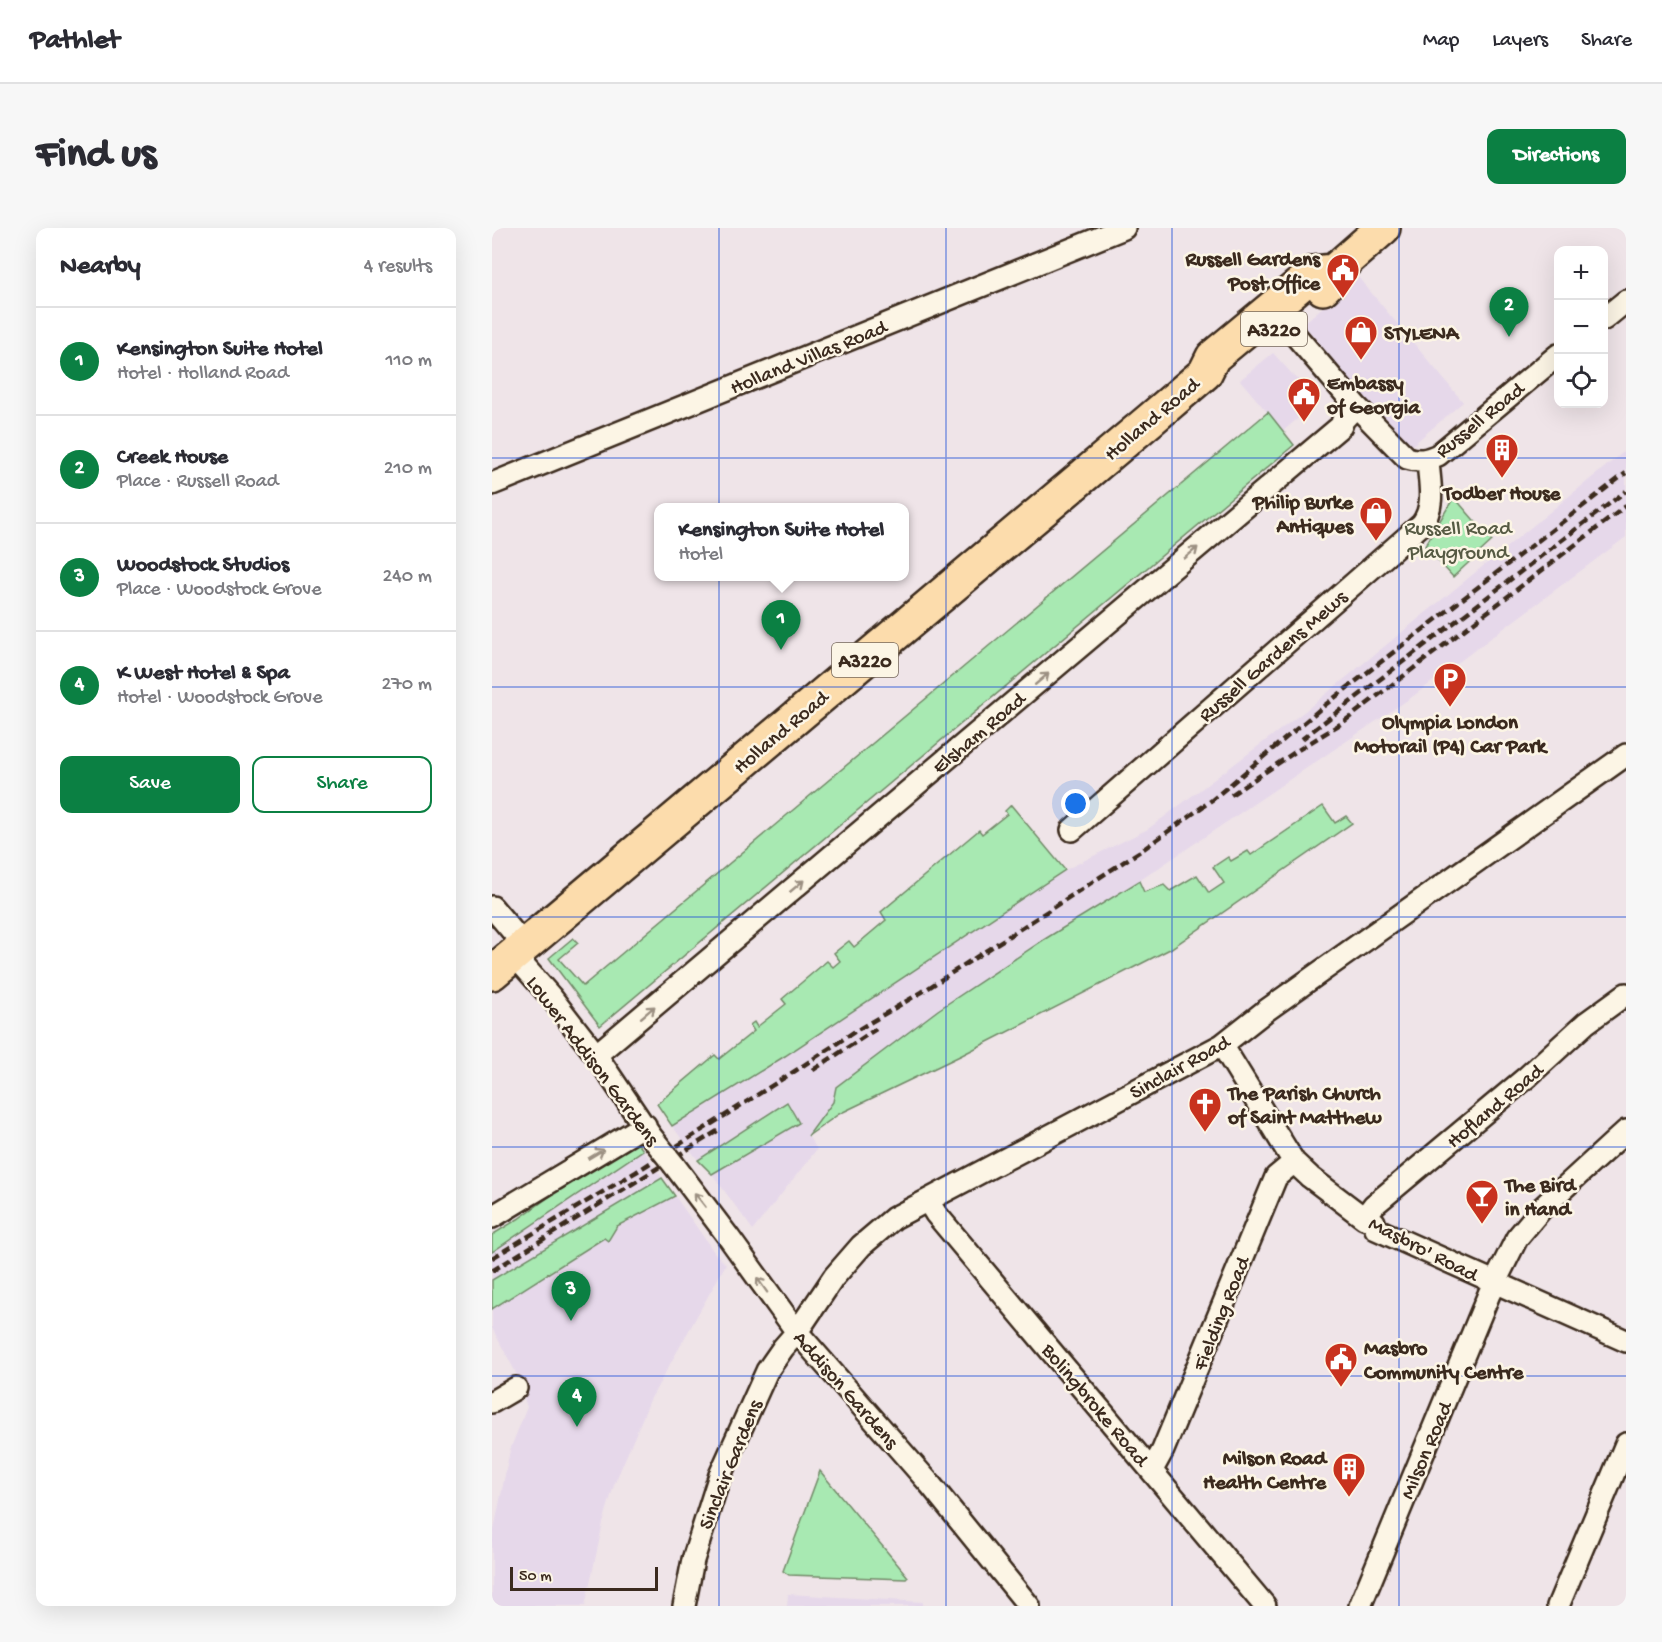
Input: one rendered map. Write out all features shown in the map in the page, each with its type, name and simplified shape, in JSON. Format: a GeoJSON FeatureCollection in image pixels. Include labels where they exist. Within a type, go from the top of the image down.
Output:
{"type":"FeatureCollection","features":[{"type":"Feature","properties":{"kind":"highway","name":"Holland Road"},"geometry":{"type":"LineString","coordinates":[[1205,373],[1227,370],[1329,282],[1334,271],[1383,228]]}},
{"type":"Feature","properties":{"kind":"highway","name":"Holland Road"},"geometry":{"type":"LineString","coordinates":[[510,958],[1205,373],[1213,357],[1314,273],[1334,271]]}},
{"type":"Feature","properties":{"kind":"street","name":"Holland Villas Road"},"geometry":{"type":"LineString","coordinates":[[492,484],[1124,228]]}},
{"type":"Feature","properties":{"kind":"street"},"geometry":{"type":"LineString","coordinates":[[1608,316],[1626,301]]}},
{"type":"Feature","properties":{"kind":"street"},"geometry":{"type":"LineString","coordinates":[[1283,321],[1356,406],[1407,458],[1417,461],[1428,460]]}},
{"type":"Feature","properties":{"kind":"street","name":"Russell Road"},"geometry":{"type":"LineString","coordinates":[[1428,460],[1438,455],[1554,358]]}},
{"type":"Feature","properties":{"kind":"street","name":"Elsham Road"},"geometry":{"type":"LineString","coordinates":[[596,1055],[1324,441],[1341,426],[1343,420],[1356,406]]}},
{"type":"Feature","properties":{"kind":"street","name":"Russell Gardens Mews"},"geometry":{"type":"LineString","coordinates":[[1072,830],[1422,524],[1428,516],[1431,504],[1428,460]]}},
{"type":"Feature","properties":{"kind":"street","name":"Sinclair Road"},"geometry":{"type":"LineString","coordinates":[[797,1332],[834,1277],[861,1246],[894,1218],[1222,1046],[1264,1012],[1624,761]]}},
{"type":"Feature","properties":{"kind":"street","name":"Lower Addison Gardens"},"geometry":{"type":"LineString","coordinates":[[492,907],[510,958],[551,998],[596,1055],[674,1165]]}},
{"type":"Feature","properties":{"kind":"street","name":"Hofland Road"},"geometry":{"type":"LineString","coordinates":[[1364,1218],[1374,1205],[1527,1077],[1586,1023],[1626,994]]}},
{"type":"Feature","properties":{"kind":"street","name":"Masbro' Road"},"geometry":{"type":"LineString","coordinates":[[1222,1046],[1294,1162],[1310,1178],[1364,1218],[1374,1222],[1376,1228],[1626,1341]]}},
{"type":"Feature","properties":{"kind":"street"},"geometry":{"type":"LineString","coordinates":[[492,1217],[548,1182],[647,1130]]}},
{"type":"Feature","properties":{"kind":"street","name":"Milson Road"},"geometry":{"type":"LineString","coordinates":[[1360,1606],[1494,1282],[1523,1229],[1543,1207],[1624,1137]]}},
{"type":"Feature","properties":{"kind":"street","name":"Fielding Road"},"geometry":{"type":"LineString","coordinates":[[1152,1470],[1163,1450],[1276,1178],[1294,1162]]}},
{"type":"Feature","properties":{"kind":"street","name":"Addison Gardens"},"geometry":{"type":"LineString","coordinates":[[674,1165],[797,1332],[930,1484],[1029,1606]]}},
{"type":"Feature","properties":{"kind":"street","name":"Bolingbroke Road"},"geometry":{"type":"LineString","coordinates":[[928,1201],[936,1214],[1266,1606]]}},
{"type":"Feature","properties":{"kind":"street","name":"Sinclair Gardens"},"geometry":{"type":"LineString","coordinates":[[684,1606],[693,1560],[720,1475],[767,1371],[783,1347],[797,1332]]}},
{"type":"Feature","properties":{"kind":"street"},"geometry":{"type":"LineString","coordinates":[[492,1402],[516,1388]]}},
{"type":"Feature","properties":{"kind":"street"},"geometry":{"type":"LineString","coordinates":[[1558,1606],[1626,1444]]}},
{"type":"Feature","properties":{"kind":"shaded area"},"geometry":{"type":"Polygon","coordinates":[[[1358,277],[1463,402],[1408,449],[1303,324],[1358,277]]]}},
{"type":"Feature","properties":{"kind":"shaded area"},"geometry":{"type":"Polygon","coordinates":[[[1273,353],[1293,375],[1321,399],[1283,431],[1240,380],[1273,353]]]}},
{"type":"Feature","properties":{"kind":"shaded area"},"geometry":{"type":"Polygon","coordinates":[[[1626,450],[1626,537],[1412,697],[1139,881],[1045,939],[994,974],[833,1102],[808,1136],[817,1149],[753,1230],[712,1174],[799,1123],[787,1102],[698,1160],[672,1126],[785,1056],[1065,870],[1148,829],[1305,711],[1626,450]]]}},
{"type":"Feature","properties":{"kind":"shaded area"},"geometry":{"type":"Polygon","coordinates":[[[643,1150],[662,1178],[492,1280],[492,1252],[643,1150]]]}},
{"type":"Feature","properties":{"kind":"shaded area"},"geometry":{"type":"Polygon","coordinates":[[[675,1196],[714,1252],[726,1264],[650,1400],[614,1485],[603,1523],[585,1606],[492,1606],[492,1540],[510,1450],[527,1407],[515,1371],[492,1328],[492,1309],[604,1238],[617,1226],[675,1196]]]}},
{"type":"Feature","properties":{"kind":"shaded area"},"geometry":{"type":"Polygon","coordinates":[[[788,1594],[923,1602],[923,1606],[787,1606],[788,1594]]]}},
{"type":"Feature","properties":{"kind":"green space"},"geometry":{"type":"Polygon","coordinates":[[[1268,412],[1294,445],[600,1026],[549,958],[573,938],[578,943],[559,959],[583,986],[1268,412]]]}},
{"type":"Feature","properties":{"kind":"green space","name":"Russell Road Playground"},"geometry":{"type":"Polygon","coordinates":[[[1454,497],[1492,541],[1453,577],[1425,546],[1454,497]]]}},
{"type":"Feature","properties":{"kind":"green space"},"geometry":{"type":"Polygon","coordinates":[[[1011,805],[1065,870],[785,1056],[672,1126],[657,1104],[715,1055],[719,1059],[754,1031],[750,1025],[754,1022],[757,1027],[786,1004],[782,999],[827,961],[833,967],[840,961],[834,953],[849,941],[854,947],[886,920],[881,912],[979,830],[982,834],[1007,814],[1005,811],[1011,805]]]}},
{"type":"Feature","properties":{"kind":"green space"},"geometry":{"type":"Polygon","coordinates":[[[1323,806],[1335,823],[1346,816],[1352,823],[1170,949],[962,1055],[839,1114],[808,1136],[833,1102],[836,1087],[938,1010],[1045,939],[1139,881],[1144,892],[1164,885],[1170,891],[1197,875],[1209,893],[1224,883],[1213,867],[1228,857],[1231,861],[1248,851],[1251,855],[1323,806]]]}},
{"type":"Feature","properties":{"kind":"green space"},"geometry":{"type":"Polygon","coordinates":[[[787,1102],[799,1123],[712,1174],[698,1160],[787,1102]]]}},
{"type":"Feature","properties":{"kind":"green space"},"geometry":{"type":"Polygon","coordinates":[[[633,1137],[643,1150],[492,1252],[492,1235],[633,1137]]]}},
{"type":"Feature","properties":{"kind":"green space"},"geometry":{"type":"Polygon","coordinates":[[[662,1178],[675,1196],[617,1226],[608,1241],[604,1238],[492,1309],[492,1280],[662,1178]]]}},
{"type":"Feature","properties":{"kind":"green space"},"geometry":{"type":"Polygon","coordinates":[[[820,1471],[908,1577],[906,1579],[789,1575],[783,1571],[820,1471]]]}},
{"type":"Feature","properties":{"kind":"railway"},"geometry":{"type":"LineString","coordinates":[[492,1258],[636,1172],[1145,848],[1212,800],[1325,705],[1626,473]]}},
{"type":"Feature","properties":{"kind":"railway"},"geometry":{"type":"LineString","coordinates":[[1302,739],[1626,491]]}},
{"type":"Feature","properties":{"kind":"railway"},"geometry":{"type":"LineString","coordinates":[[1231,795],[1342,723],[1626,506]]}},
{"type":"Feature","properties":{"kind":"railway"},"geometry":{"type":"LineString","coordinates":[[813,1070],[876,1029]]}},
{"type":"Feature","properties":{"kind":"railway"},"geometry":{"type":"LineString","coordinates":[[492,1271],[719,1130]]}},
{"type":"Feature","properties":{"kind":"place","name":"Russell Gardens Post Office"},"geometry":{"type":"Point","coordinates":[1343,299]}},
{"type":"Feature","properties":{"kind":"place","name":"Creek House"},"geometry":{"type":"Point","coordinates":[1509,337]}},
{"type":"Feature","properties":{"kind":"place","name":"STYLENA"},"geometry":{"type":"Point","coordinates":[1361,361]}},
{"type":"Feature","properties":{"kind":"place","name":"Embassy of Georgia"},"geometry":{"type":"Point","coordinates":[1304,423]}},
{"type":"Feature","properties":{"kind":"place","name":"Todber House"},"geometry":{"type":"Point","coordinates":[1502,479]}},
{"type":"Feature","properties":{"kind":"place","name":"Philip Burke Antiques"},"geometry":{"type":"Point","coordinates":[1376,542]}},
{"type":"Feature","properties":{"kind":"place","name":"Kensington Suite Hotel"},"geometry":{"type":"Point","coordinates":[781,650]}},
{"type":"Feature","properties":{"kind":"place","name":"Olympia London Motorail (P4) Car Park"},"geometry":{"type":"Point","coordinates":[1450,708]}},
{"type":"Feature","properties":{"kind":"place","name":"The Parish Church of Saint Matthew"},"geometry":{"type":"Point","coordinates":[1205,1133]}},
{"type":"Feature","properties":{"kind":"place","name":"The Bird in Hand"},"geometry":{"type":"Point","coordinates":[1482,1225]}},
{"type":"Feature","properties":{"kind":"place","name":"Woodstock Studios"},"geometry":{"type":"Point","coordinates":[571,1321]}},
{"type":"Feature","properties":{"kind":"place","name":"Masbro Community Centre"},"geometry":{"type":"Point","coordinates":[1341,1388]}},
{"type":"Feature","properties":{"kind":"place","name":"K West Hotel & Spa"},"geometry":{"type":"Point","coordinates":[577,1427]}},
{"type":"Feature","properties":{"kind":"place","name":"Milson Road Health Centre"},"geometry":{"type":"Point","coordinates":[1349,1498]}}]}
